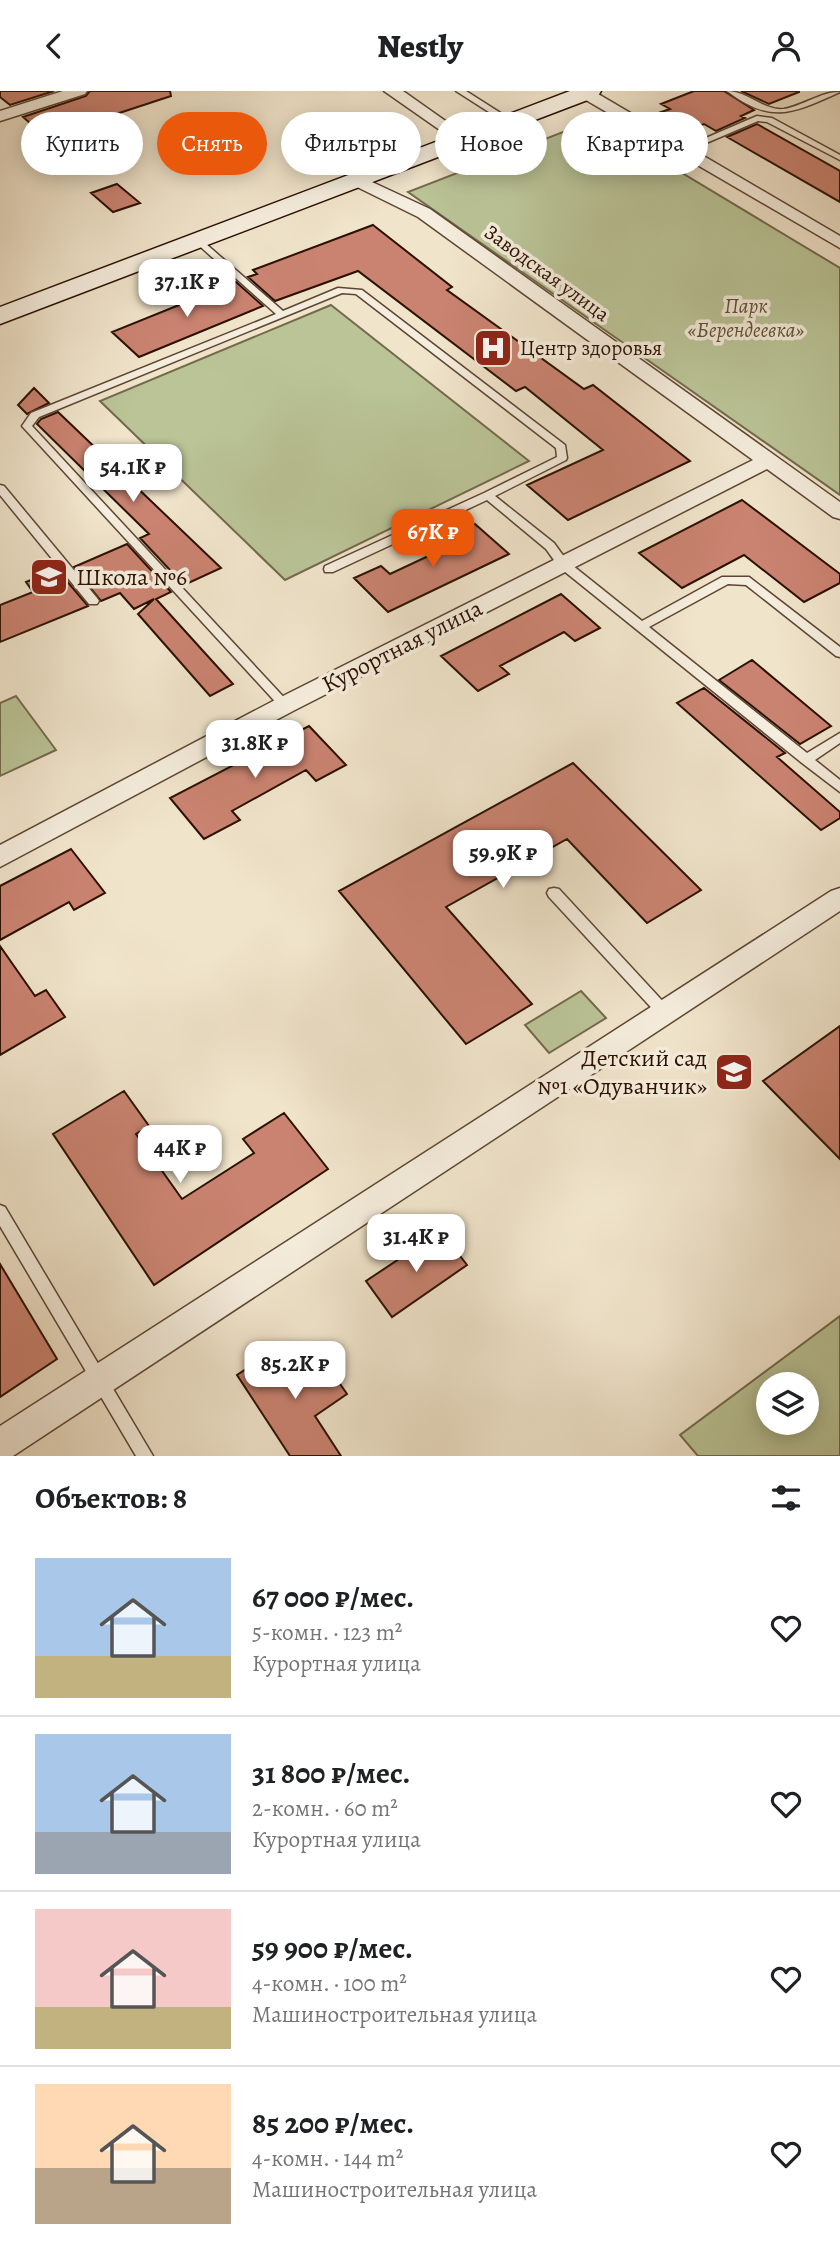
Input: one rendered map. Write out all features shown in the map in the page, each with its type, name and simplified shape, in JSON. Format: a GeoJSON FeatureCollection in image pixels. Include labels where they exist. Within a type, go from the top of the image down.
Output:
{"type":"FeatureCollection","features":[{"type":"Feature","properties":{"kind":"main road"},"geometry":{"type":"LineString","coordinates":[[534,112],[588,92]]}},
{"type":"Feature","properties":{"kind":"main road"},"geometry":{"type":"LineString","coordinates":[[0,316],[435,150]]}},
{"type":"Feature","properties":{"kind":"street"},"geometry":{"type":"LineString","coordinates":[[0,116],[79,91]]}},
{"type":"Feature","properties":{"kind":"street"},"geometry":{"type":"LineString","coordinates":[[392,91],[435,120]]}},
{"type":"Feature","properties":{"kind":"street"},"geometry":{"type":"LineString","coordinates":[[588,92],[620,112]]}},
{"type":"Feature","properties":{"kind":"street"},"geometry":{"type":"LineString","coordinates":[[708,165],[840,243]]}},
{"type":"Feature","properties":{"kind":"street","name":"Заводская улица"},"geometry":{"type":"LineString","coordinates":[[357,180],[424,213],[840,512]]}},
{"type":"Feature","properties":{"kind":"street","name":"Курортная улица"},"geometry":{"type":"LineString","coordinates":[[0,857],[285,705],[769,460]]}},
{"type":"Feature","properties":{"kind":"street"},"geometry":{"type":"LineString","coordinates":[[0,1445],[840,898]]}},
{"type":"Feature","properties":{"kind":"lane"},"geometry":{"type":"LineString","coordinates":[[730,91],[770,111],[786,111],[837,91]]}},
{"type":"Feature","properties":{"kind":"lane"},"geometry":{"type":"LineString","coordinates":[[465,92],[495,112]]}},
{"type":"Feature","properties":{"kind":"lane"},"geometry":{"type":"LineString","coordinates":[[708,139],[757,118],[769,120],[840,158]]}},
{"type":"Feature","properties":{"kind":"lane"},"geometry":{"type":"LineString","coordinates":[[198,240],[282,314]]}},
{"type":"Feature","properties":{"kind":"lane"},"geometry":{"type":"LineString","coordinates":[[285,705],[27,426],[35,415],[282,314],[341,291],[359,292],[561,447],[562,458],[328,569]]}},
{"type":"Feature","properties":{"kind":"lane"},"geometry":{"type":"LineString","coordinates":[[0,488],[93,601]]}},
{"type":"Feature","properties":{"kind":"lane"},"geometry":{"type":"LineString","coordinates":[[488,495],[550,546],[563,564],[840,787]]}},
{"type":"Feature","properties":{"kind":"lane"},"geometry":{"type":"LineString","coordinates":[[640,627],[726,580],[748,581],[840,653]]}},
{"type":"Feature","properties":{"kind":"lane"},"geometry":{"type":"LineString","coordinates":[[806,760],[840,737]]}},
{"type":"Feature","properties":{"kind":"lane"},"geometry":{"type":"LineString","coordinates":[[554,893],[664,1012]]}},
{"type":"Feature","properties":{"kind":"lane"},"geometry":{"type":"LineString","coordinates":[[0,1212],[145,1456]]}},
{"type":"Feature","properties":{"kind":"green space","name":"Парк «Берендеевка»"},"geometry":{"type":"Polygon","coordinates":[[[561,133],[561,175],[685,175],[840,268],[840,495],[408,192],[452,175],[547,175],[547,138],[561,133]]]}},
{"type":"Feature","properties":{"kind":"green space"},"geometry":{"type":"Polygon","coordinates":[[[331,305],[529,461],[285,580],[100,401],[331,305]]]}},
{"type":"Feature","properties":{"kind":"green space"},"geometry":{"type":"Polygon","coordinates":[[[16,696],[56,750],[0,776],[0,703],[16,696]]]}},
{"type":"Feature","properties":{"kind":"green space"},"geometry":{"type":"Polygon","coordinates":[[[581,991],[606,1018],[549,1053],[525,1025],[581,991]]]}},
{"type":"Feature","properties":{"kind":"green space"},"geometry":{"type":"Polygon","coordinates":[[[840,1316],[840,1456],[698,1456],[680,1435],[756,1378],[756,1435],[819,1435],[819,1372],[765,1372],[840,1316]]]}},
{"type":"Feature","properties":{"kind":"building"},"geometry":{"type":"Polygon","coordinates":[[[0,91],[54,91],[10,105],[0,97],[0,91]]]}},
{"type":"Feature","properties":{"kind":"building"},"geometry":{"type":"Polygon","coordinates":[[[90,91],[170,91],[171,96],[122,112],[38,112],[86,96],[90,91]]]}},
{"type":"Feature","properties":{"kind":"building"},"geometry":{"type":"Polygon","coordinates":[[[694,91],[724,91],[754,110],[741,116],[745,118],[716,131],[708,126],[708,112],[661,112],[670,109],[661,104],[694,91]]]}},
{"type":"Feature","properties":{"kind":"building"},"geometry":{"type":"Polygon","coordinates":[[[741,91],[799,91],[799,92],[769,104],[741,91]]]}},
{"type":"Feature","properties":{"kind":"building"},"geometry":{"type":"Polygon","coordinates":[[[757,124],[840,171],[840,202],[727,137],[757,124]]]}},
{"type":"Feature","properties":{"kind":"building"},"geometry":{"type":"Polygon","coordinates":[[[117,184],[140,203],[113,212],[91,193],[117,184]]]}},
{"type":"Feature","properties":{"kind":"building"},"geometry":{"type":"Polygon","coordinates":[[[373,225],[452,287],[447,290],[584,389],[593,385],[690,461],[568,520],[527,485],[603,450],[525,387],[516,391],[358,271],[275,301],[248,277],[257,274],[253,270],[373,225]]]}},
{"type":"Feature","properties":{"kind":"building"},"geometry":{"type":"Polygon","coordinates":[[[236,282],[263,306],[139,357],[112,332],[236,282]]]}},
{"type":"Feature","properties":{"kind":"building"},"geometry":{"type":"Polygon","coordinates":[[[34,388],[49,403],[27,414],[18,405],[34,388]]]}},
{"type":"Feature","properties":{"kind":"building"},"geometry":{"type":"Polygon","coordinates":[[[58,412],[221,568],[184,585],[140,538],[149,534],[37,424],[41,419],[58,412]]]}},
{"type":"Feature","properties":{"kind":"building"},"geometry":{"type":"Polygon","coordinates":[[[742,500],[840,574],[840,583],[804,602],[744,555],[682,588],[639,553],[742,500]]]}},
{"type":"Feature","properties":{"kind":"building"},"geometry":{"type":"Polygon","coordinates":[[[475,524],[509,554],[388,612],[354,578],[381,566],[390,574],[454,544],[446,537],[475,524]]]}},
{"type":"Feature","properties":{"kind":"building"},"geometry":{"type":"Polygon","coordinates":[[[127,544],[171,592],[156,599],[233,684],[210,696],[138,614],[154,599],[134,609],[120,593],[101,601],[74,567],[127,544]]]}},
{"type":"Feature","properties":{"kind":"building","name":"Школа №6"},"geometry":{"type":"Polygon","coordinates":[[[55,570],[88,606],[0,642],[0,605],[33,592],[26,582],[55,570]]]}},
{"type":"Feature","properties":{"kind":"building"},"geometry":{"type":"Polygon","coordinates":[[[561,594],[600,628],[575,641],[564,632],[500,666],[509,674],[478,691],[441,656],[561,594]]]}},
{"type":"Feature","properties":{"kind":"building"},"geometry":{"type":"Polygon","coordinates":[[[752,660],[831,726],[800,744],[719,680],[752,660]]]}},
{"type":"Feature","properties":{"kind":"building"},"geometry":{"type":"Polygon","coordinates":[[[704,688],[785,753],[777,757],[840,812],[840,818],[821,830],[677,703],[704,688]]]}},
{"type":"Feature","properties":{"kind":"building"},"geometry":{"type":"Polygon","coordinates":[[[309,726],[346,765],[316,781],[306,770],[232,811],[240,820],[204,839],[170,798],[309,726]]]}},
{"type":"Feature","properties":{"kind":"building"},"geometry":{"type":"Polygon","coordinates":[[[573,763],[701,890],[647,923],[567,839],[446,907],[532,1004],[466,1044],[339,891],[573,763]]]}},
{"type":"Feature","properties":{"kind":"building"},"geometry":{"type":"Polygon","coordinates":[[[71,849],[105,893],[74,910],[69,902],[0,940],[0,886],[71,849]]]}},
{"type":"Feature","properties":{"kind":"building"},"geometry":{"type":"Polygon","coordinates":[[[0,946],[35,996],[46,990],[65,1017],[0,1055],[0,946]]]}},
{"type":"Feature","properties":{"kind":"building"},"geometry":{"type":"Polygon","coordinates":[[[840,1026],[840,1159],[763,1081],[840,1026]]]}},
{"type":"Feature","properties":{"kind":"building"},"geometry":{"type":"Polygon","coordinates":[[[124,1091],[149,1126],[136,1134],[182,1199],[254,1153],[243,1139],[284,1113],[328,1169],[154,1285],[53,1134],[124,1091]]]}},
{"type":"Feature","properties":{"kind":"building"},"geometry":{"type":"Polygon","coordinates":[[[441,1231],[467,1265],[392,1317],[366,1281],[441,1231]]]}},
{"type":"Feature","properties":{"kind":"building"},"geometry":{"type":"Polygon","coordinates":[[[0,1264],[57,1359],[0,1397],[0,1264]]]}},
{"type":"Feature","properties":{"kind":"building"},"geometry":{"type":"Polygon","coordinates":[[[276,1349],[290,1370],[318,1352],[347,1394],[315,1416],[341,1456],[290,1456],[237,1375],[276,1349]]]}},
{"type":"Feature","properties":{"kind":"place","name":"Центр здоровья"},"geometry":{"type":"Point","coordinates":[493,348]}},
{"type":"Feature","properties":{"kind":"place","name":"Школа №6"},"geometry":{"type":"Point","coordinates":[49,577]}},
{"type":"Feature","properties":{"kind":"place","name":"Детский сад №1 «Одуванчик»"},"geometry":{"type":"Point","coordinates":[734,1072]}}]}
